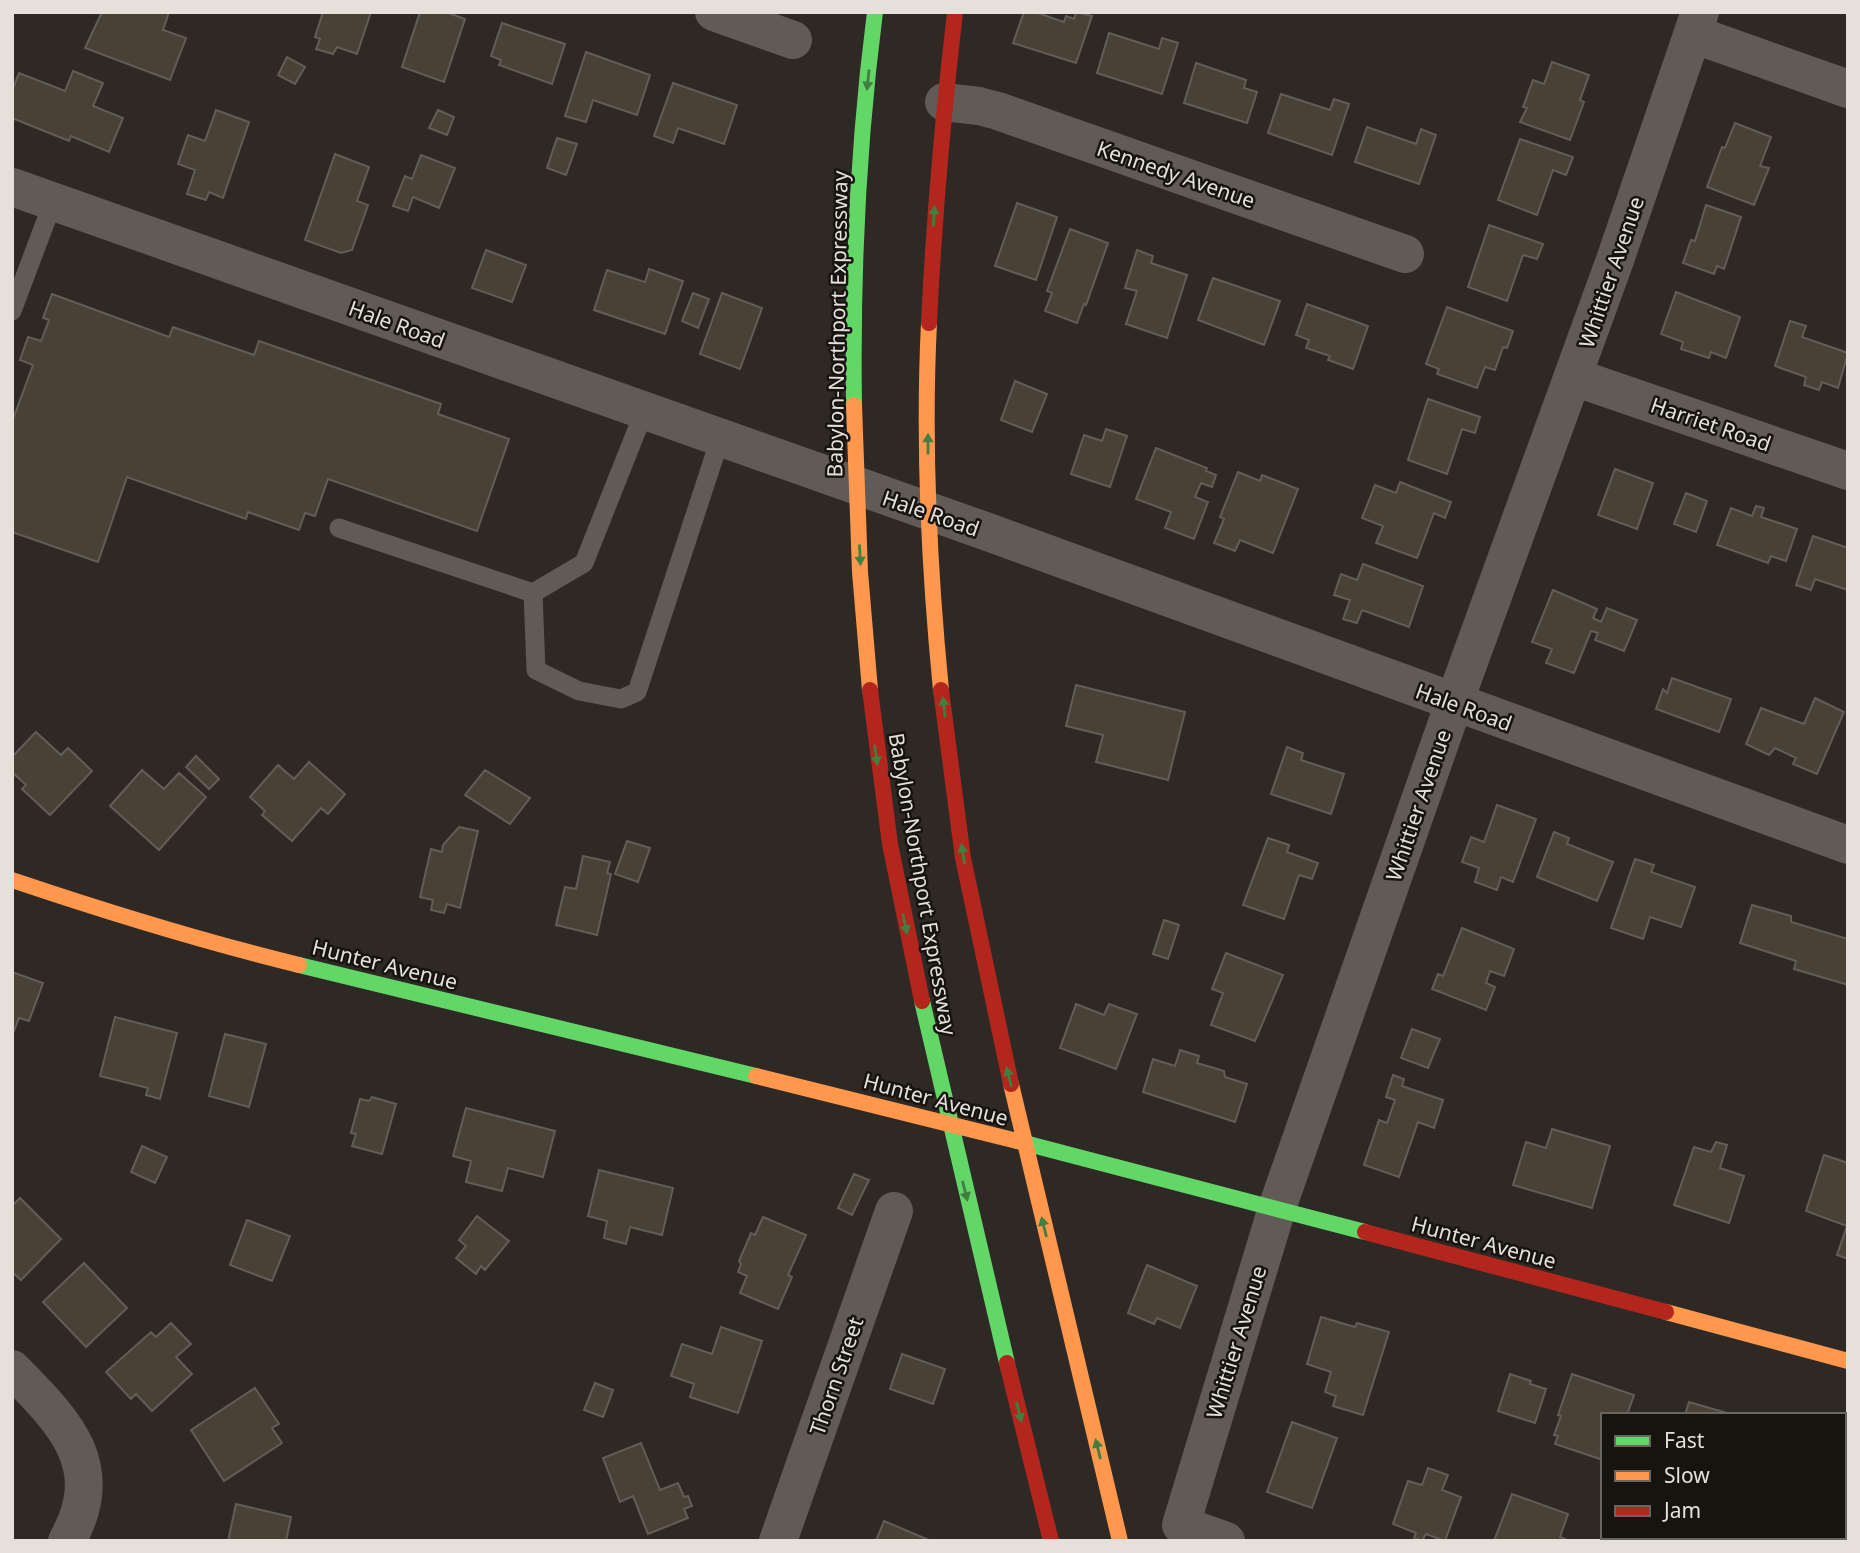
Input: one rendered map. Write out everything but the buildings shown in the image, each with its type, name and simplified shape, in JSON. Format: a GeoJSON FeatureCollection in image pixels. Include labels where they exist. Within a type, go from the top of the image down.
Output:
{"type":"FeatureCollection","features":[{"type":"Feature","properties":{"kind":"main road","name":"Babylon-Northport Expressway"},"geometry":{"type":"LineString","coordinates":[[875,12],[859,174],[854,332],[855,487],[867,663],[884,809],[933,1058],[1051,1541]]}},
{"type":"Feature","properties":{"kind":"main road"},"geometry":{"type":"LineString","coordinates":[[954,12],[930,277],[929,512],[934,614],[951,775],[996,1024],[1120,1541]]}},
{"type":"Feature","properties":{"kind":"main road","name":"Hunter Avenue"},"geometry":{"type":"LineString","coordinates":[[12,880],[229,948],[950,1124],[1277,1208],[1848,1361]]}},
{"type":"Feature","properties":{"kind":"street"},"geometry":{"type":"LineString","coordinates":[[714,12],[793,40]]}},
{"type":"Feature","properties":{"kind":"street"},"geometry":{"type":"LineString","coordinates":[[1697,23],[1848,89]]}},
{"type":"Feature","properties":{"kind":"street","name":"Whittier Avenue"},"geometry":{"type":"LineString","coordinates":[[1226,1541],[1181,1525],[1277,1208],[1454,703],[1574,377],[1697,23]]}},
{"type":"Feature","properties":{"kind":"street","name":"Kennedy Avenue"},"geometry":{"type":"LineString","coordinates":[[944,102],[998,111],[1405,254]]}},
{"type":"Feature","properties":{"kind":"street","name":"Hale Road"},"geometry":{"type":"LineString","coordinates":[[12,187],[929,512],[1848,845]]}},
{"type":"Feature","properties":{"kind":"street","name":"Harriet Road"},"geometry":{"type":"LineString","coordinates":[[1574,377],[1848,471]]}},
{"type":"Feature","properties":{"kind":"street","name":"Thorn Street"},"geometry":{"type":"LineString","coordinates":[[778,1541],[894,1211]]}},
{"type":"Feature","properties":{"kind":"street"},"geometry":{"type":"LineString","coordinates":[[12,1369],[56,1413],[79,1454],[84,1471],[85,1491],[75,1527],[67,1541]]}},
{"type":"Feature","properties":{"kind":"lane"},"geometry":{"type":"LineString","coordinates":[[12,311],[53,202]]}},
{"type":"Feature","properties":{"kind":"lane"},"geometry":{"type":"LineString","coordinates":[[339,528],[533,593],[584,563],[644,412]]}},
{"type":"Feature","properties":{"kind":"lane"},"geometry":{"type":"LineString","coordinates":[[533,593],[536,670],[579,691],[621,699],[637,692],[720,439]]}},
{"type":"Feature","properties":{"kind":"traffic: fast"},"geometry":{"type":"LineString","coordinates":[[854,405],[857,208],[875,12]]}},
{"type":"Feature","properties":{"kind":"traffic: fast"},"geometry":{"type":"LineString","coordinates":[[299,965],[756,1076]]}},
{"type":"Feature","properties":{"kind":"traffic: fast"},"geometry":{"type":"LineString","coordinates":[[922,1001],[1007,1363]]}},
{"type":"Feature","properties":{"kind":"traffic: fast"},"geometry":{"type":"LineString","coordinates":[[1017,1141],[1365,1232]]}},
{"type":"Feature","properties":{"kind":"traffic: slow"},"geometry":{"type":"LineString","coordinates":[[929,323],[928,506],[941,690]]}},
{"type":"Feature","properties":{"kind":"traffic: slow"},"geometry":{"type":"LineString","coordinates":[[854,405],[860,572],[870,690]]}},
{"type":"Feature","properties":{"kind":"traffic: slow"},"geometry":{"type":"LineString","coordinates":[[12,880],[154,925],[299,965]]}},
{"type":"Feature","properties":{"kind":"traffic: slow"},"geometry":{"type":"LineString","coordinates":[[756,1076],[1017,1141]]}},
{"type":"Feature","properties":{"kind":"traffic: slow"},"geometry":{"type":"LineString","coordinates":[[1011,1084],[1120,1541]]}},
{"type":"Feature","properties":{"kind":"traffic: slow"},"geometry":{"type":"LineString","coordinates":[[1666,1312],[1848,1361]]}},
{"type":"Feature","properties":{"kind":"traffic: jam"},"geometry":{"type":"LineString","coordinates":[[929,323],[939,167],[955,12]]}},
{"type":"Feature","properties":{"kind":"traffic: jam"},"geometry":{"type":"LineString","coordinates":[[870,690],[890,844],[922,1001]]}},
{"type":"Feature","properties":{"kind":"traffic: jam"},"geometry":{"type":"LineString","coordinates":[[941,690],[963,858],[1011,1084]]}},
{"type":"Feature","properties":{"kind":"traffic: jam"},"geometry":{"type":"LineString","coordinates":[[1365,1232],[1666,1312]]}},
{"type":"Feature","properties":{"kind":"traffic: jam"},"geometry":{"type":"LineString","coordinates":[[1007,1363],[1051,1541]]}}]}
